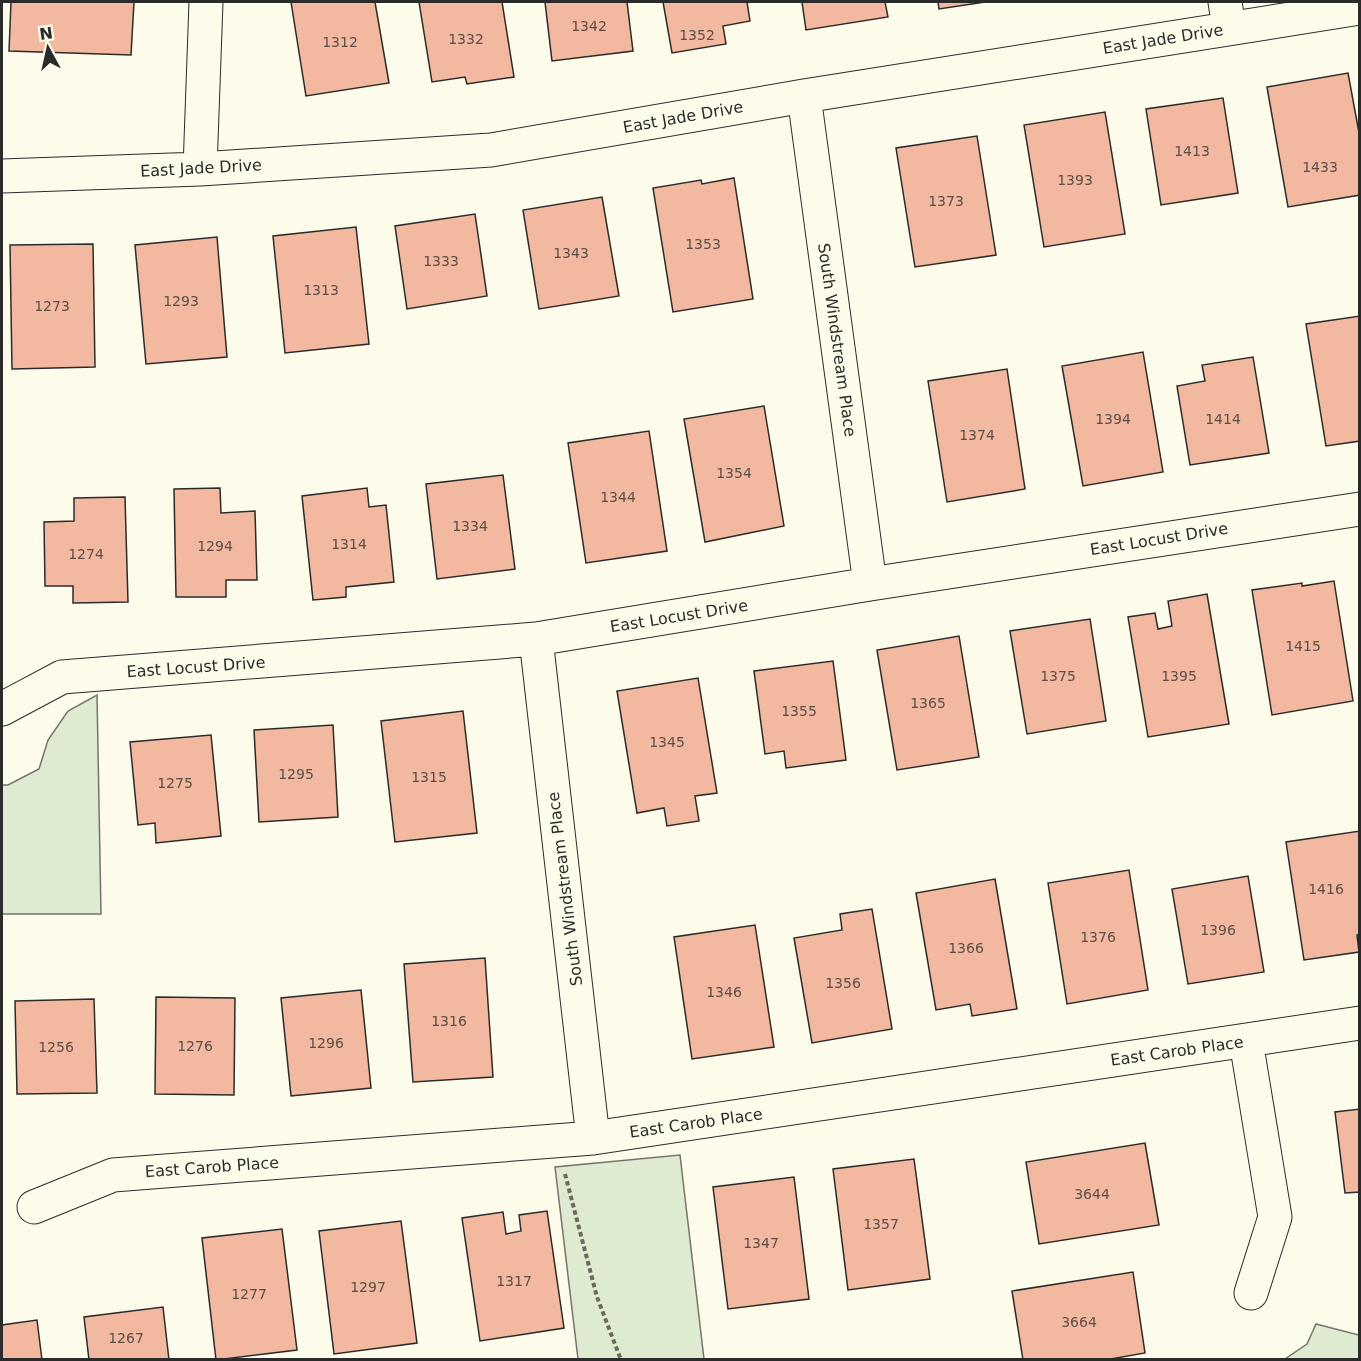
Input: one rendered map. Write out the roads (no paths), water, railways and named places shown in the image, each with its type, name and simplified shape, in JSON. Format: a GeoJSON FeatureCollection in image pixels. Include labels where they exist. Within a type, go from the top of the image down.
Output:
{"type":"FeatureCollection","features":[{"type":"Feature","properties":{"kind":"street"},"geometry":{"type":"LineString","coordinates":[[200,169],[206,2]]}},
{"type":"Feature","properties":{"kind":"street","name":"East Jade Drive"},"geometry":{"type":"LineString","coordinates":[[2,176],[200,169],[491,150],[804,96],[1227,15],[1359,8]]}},
{"type":"Feature","properties":{"kind":"street","name":"South Windstream Place"},"geometry":{"type":"LineString","coordinates":[[804,96],[870,584]]}},
{"type":"Feature","properties":{"kind":"street","name":"East Locust Drive"},"geometry":{"type":"LineString","coordinates":[[2,710],[62,677],[536,639],[870,584],[1359,508]]}},
{"type":"Feature","properties":{"kind":"street","name":"South Windstream Place"},"geometry":{"type":"LineString","coordinates":[[536,639],[578,1139]]}},
{"type":"Feature","properties":{"kind":"street","name":"East Carob Place"},"geometry":{"type":"LineString","coordinates":[[34,1208],[113,1174],[578,1139],[1359,1023]]}},
{"type":"Feature","properties":{"kind":"street"},"geometry":{"type":"LineString","coordinates":[[1246,1041],[1275,1217],[1251,1293]]}}]}
